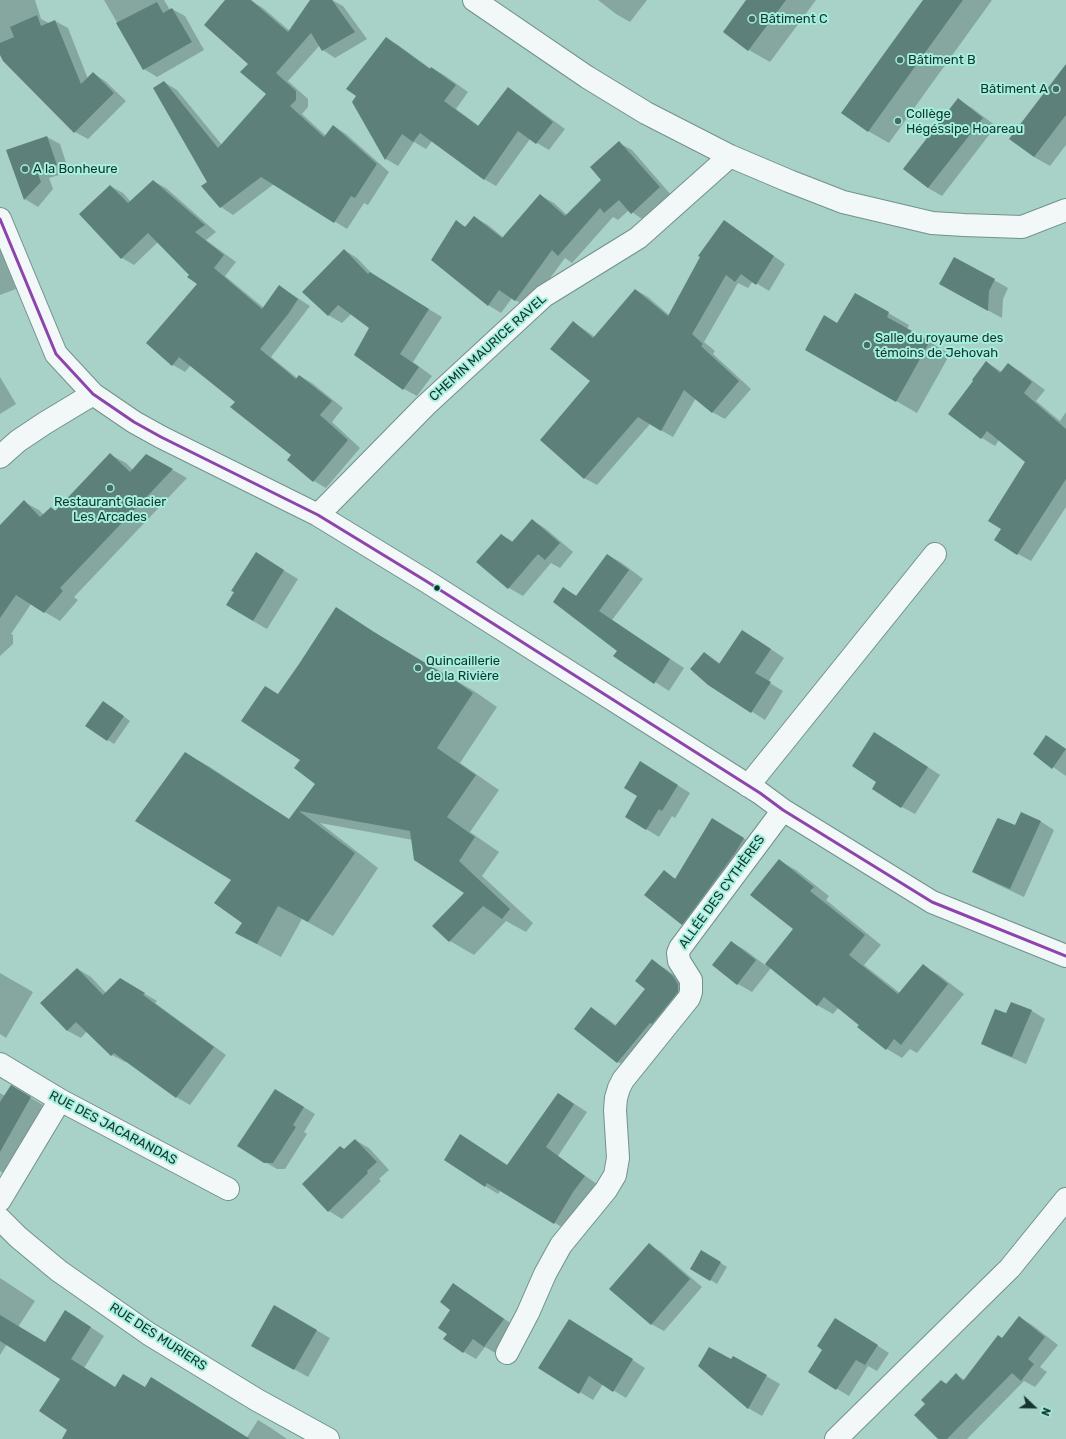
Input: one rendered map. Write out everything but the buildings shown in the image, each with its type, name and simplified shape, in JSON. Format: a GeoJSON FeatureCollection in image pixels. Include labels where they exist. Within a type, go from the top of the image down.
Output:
{"type":"FeatureCollection","features":[{"type":"Feature","properties":{"kind":"street"},"geometry":{"type":"LineString","coordinates":[[474,0],[600,85],[646,113],[730,156],[843,202],[932,223],[964,225],[1022,227],[1066,210]]}},
{"type":"Feature","properties":{"kind":"street","name":"CHEMIN MAURICE RAVEL"},"geometry":{"type":"LineString","coordinates":[[318,515],[426,406],[544,296],[638,238],[730,156]]}},
{"type":"Feature","properties":{"kind":"street"},"geometry":{"type":"LineString","coordinates":[[0,219],[56,354],[93,394],[134,422],[161,437],[318,515],[426,581],[748,786],[783,810],[932,902],[1066,956]]}},
{"type":"Feature","properties":{"kind":"street"},"geometry":{"type":"LineString","coordinates":[[0,457],[23,438],[93,394]]}},
{"type":"Feature","properties":{"kind":"street"},"geometry":{"type":"LineString","coordinates":[[748,786],[935,554]]}},
{"type":"Feature","properties":{"kind":"street","name":"ALLÉE DES CYTHÈRES"},"geometry":{"type":"LineString","coordinates":[[507,1353],[528,1313],[545,1274],[561,1245],[606,1190],[615,1174],[618,1158],[615,1110],[619,1088],[623,1080],[689,998],[691,992],[691,980],[679,961],[678,953],[680,948],[783,810]]}},
{"type":"Feature","properties":{"kind":"street","name":"RUE DES JACARANDAS"},"geometry":{"type":"LineString","coordinates":[[0,1064],[60,1100],[228,1189]]}},
{"type":"Feature","properties":{"kind":"street"},"geometry":{"type":"LineString","coordinates":[[0,1200],[60,1100]]}},
{"type":"Feature","properties":{"kind":"street"},"geometry":{"type":"LineString","coordinates":[[836,1439],[1010,1268],[1066,1200]]}},
{"type":"Feature","properties":{"kind":"street","name":"RUE DES MURIERS"},"geometry":{"type":"LineString","coordinates":[[0,1219],[18,1237],[59,1271],[149,1334],[258,1400],[328,1439]]}},
{"type":"Feature","properties":{"kind":"transit line"},"geometry":{"type":"LineString","coordinates":[[0,219],[56,354],[93,394],[134,422],[161,437],[318,515],[426,581],[760,793],[783,810],[932,902],[1066,956]]}},
{"type":"Feature","properties":{"kind":"place","name":"Bâtiment C"},"geometry":{"type":"Point","coordinates":[752,19]}},
{"type":"Feature","properties":{"kind":"place","name":"Bâtiment B"},"geometry":{"type":"Point","coordinates":[900,60]}},
{"type":"Feature","properties":{"kind":"place","name":"Bâtiment A"},"geometry":{"type":"Point","coordinates":[1056,89]}},
{"type":"Feature","properties":{"kind":"place","name":"Collège Hégéssipe Hoareau"},"geometry":{"type":"Point","coordinates":[898,121]}},
{"type":"Feature","properties":{"kind":"place","name":"A la Bonheure"},"geometry":{"type":"Point","coordinates":[25,169]}},
{"type":"Feature","properties":{"kind":"place","name":"Salle du royaume des témoins de Jehovah"},"geometry":{"type":"Point","coordinates":[867,345]}},
{"type":"Feature","properties":{"kind":"place","name":"Restaurant Glacier Les Arcades"},"geometry":{"type":"Point","coordinates":[110,488]}},
{"type":"Feature","properties":{"kind":"place","name":"Quincaillerie de la Rivière"},"geometry":{"type":"Point","coordinates":[418,668]}}]}
